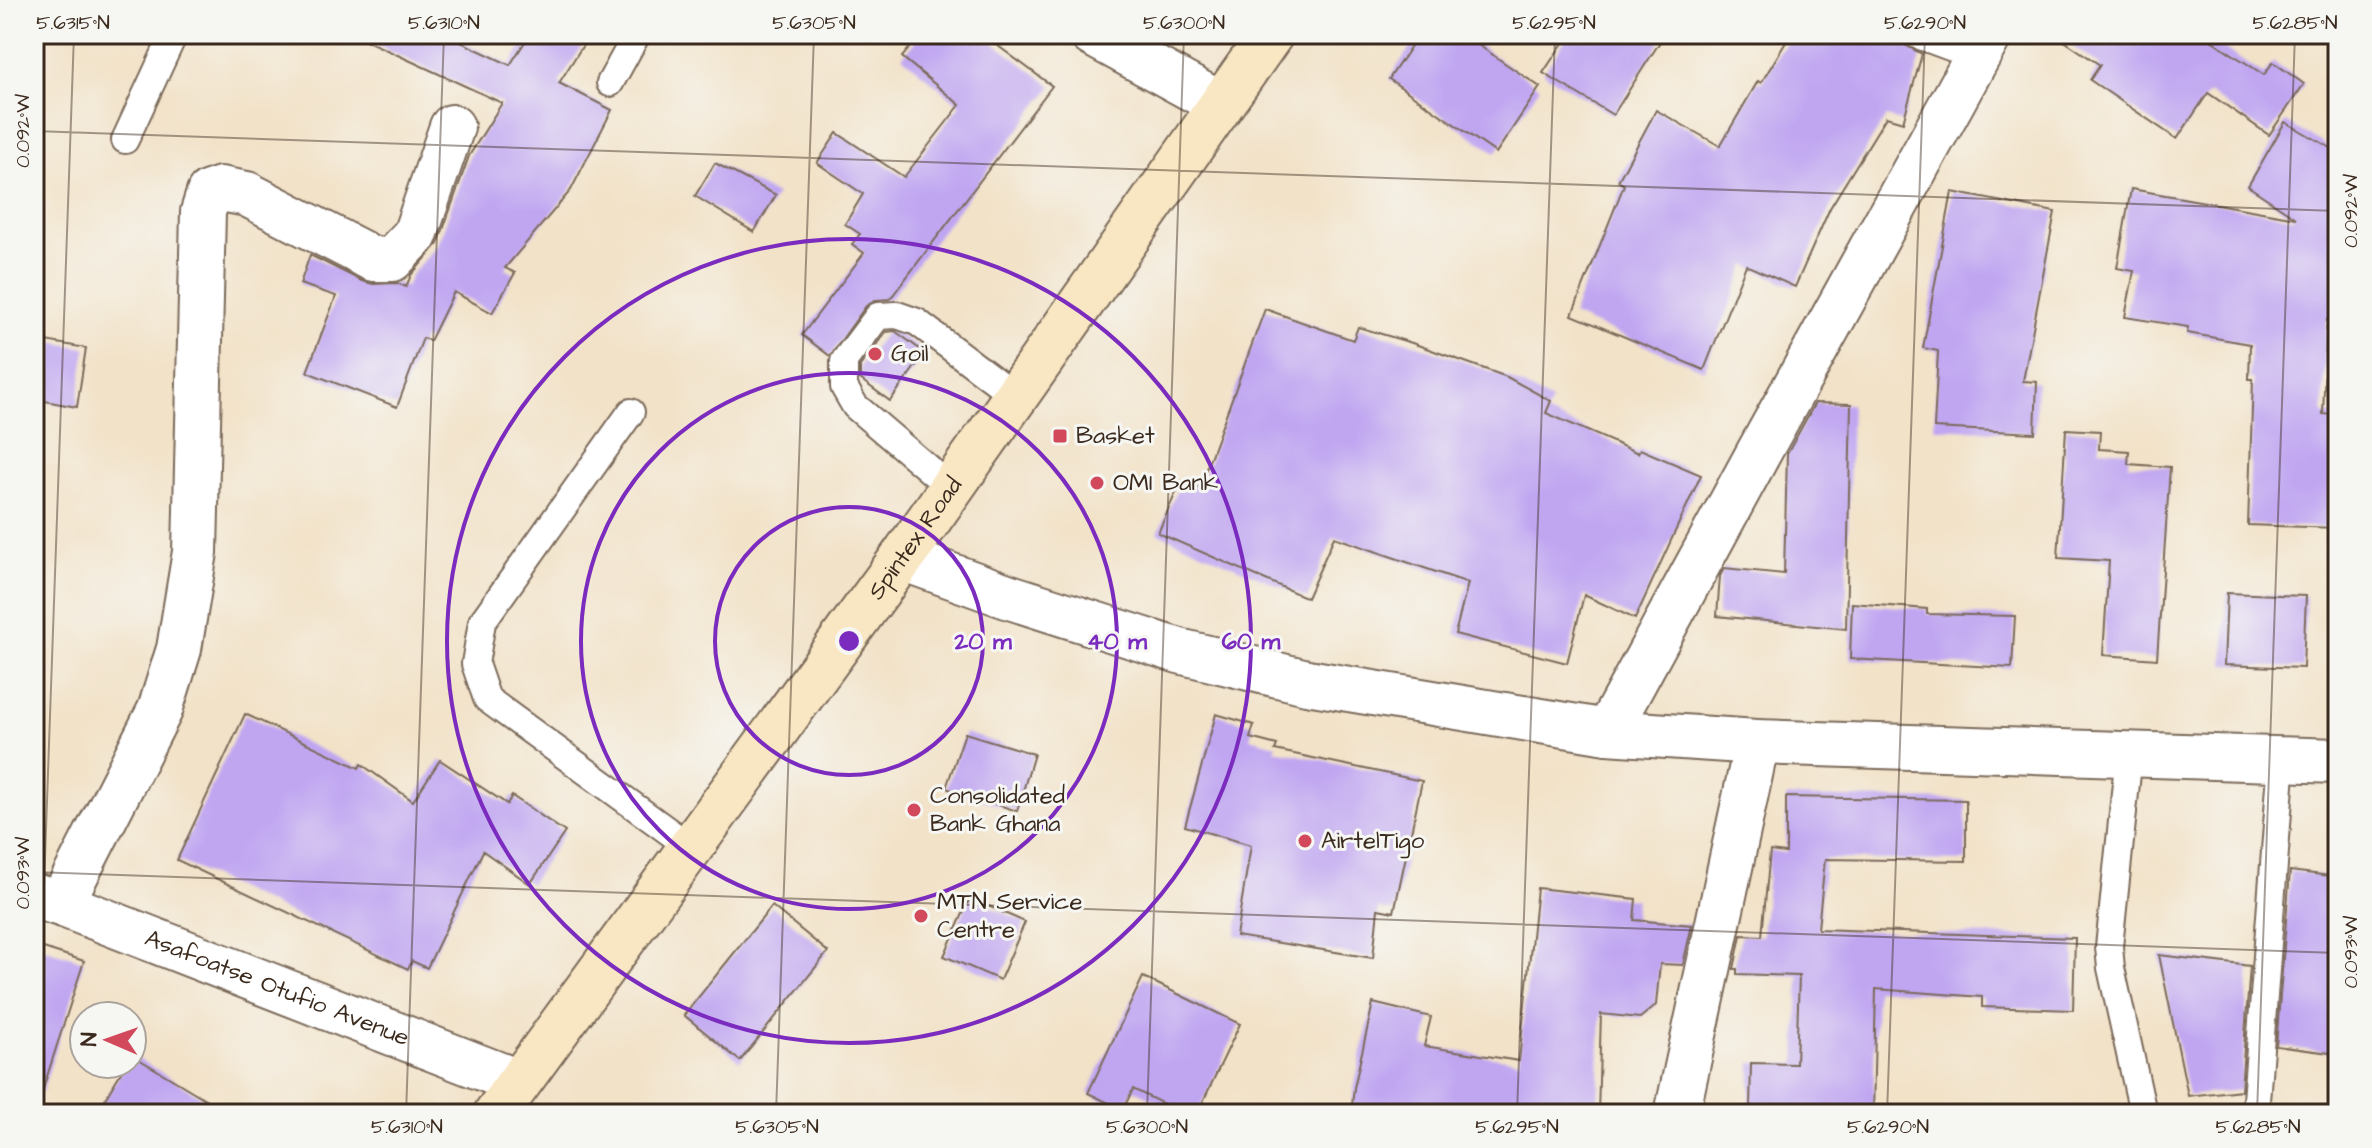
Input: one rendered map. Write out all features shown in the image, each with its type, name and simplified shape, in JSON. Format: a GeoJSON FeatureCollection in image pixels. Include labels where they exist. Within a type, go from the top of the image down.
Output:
{"type":"FeatureCollection","features":[{"type":"Feature","properties":{"kind":"main road","name":"Spintex Road"},"geometry":{"type":"LineString","coordinates":[[507,1098],[902,558],[1271,34]]}},
{"type":"Feature","properties":{"kind":"street"},"geometry":{"type":"LineString","coordinates":[[1092,34],[1220,104]]}},
{"type":"Feature","properties":{"kind":"street"},"geometry":{"type":"LineString","coordinates":[[1607,732],[1984,45]]}},
{"type":"Feature","properties":{"kind":"street"},"geometry":{"type":"LineString","coordinates":[[48,900],[160,710],[179,649],[195,552],[203,212],[209,193],[221,189],[247,194],[373,259],[392,259],[415,235],[452,127]]}},
{"type":"Feature","properties":{"kind":"street"},"geometry":{"type":"LineString","coordinates":[[902,558],[1007,596],[1179,651],[1307,682],[1607,732],[1757,742],[2338,761]]}},
{"type":"Feature","properties":{"kind":"street"},"geometry":{"type":"LineString","coordinates":[[1677,1114],[1757,742]]}},
{"type":"Feature","properties":{"kind":"street","name":"Asafoatse Otufio Avenue"},"geometry":{"type":"LineString","coordinates":[[48,900],[507,1098]]}},
{"type":"Feature","properties":{"kind":"lane"},"geometry":{"type":"LineString","coordinates":[[125,140],[174,34]]}},
{"type":"Feature","properties":{"kind":"lane"},"geometry":{"type":"LineString","coordinates":[[610,83],[637,34]]}},
{"type":"Feature","properties":{"kind":"lane"},"geometry":{"type":"LineString","coordinates":[[1915,34],[1984,45]]}},
{"type":"Feature","properties":{"kind":"lane"},"geometry":{"type":"LineString","coordinates":[[951,488],[855,406],[844,387],[844,361],[878,316],[897,315],[917,322],[1015,396]]}},
{"type":"Feature","properties":{"kind":"lane"},"geometry":{"type":"LineString","coordinates":[[631,412],[482,622],[475,664],[487,699],[690,847]]}},
{"type":"Feature","properties":{"kind":"lane"},"geometry":{"type":"LineString","coordinates":[[2129,754],[2109,947],[2142,1108]]}},
{"type":"Feature","properties":{"kind":"lane"},"geometry":{"type":"LineString","coordinates":[[2255,1114],[2282,759]]}},
{"type":"Feature","properties":{"kind":"building"},"geometry":{"type":"Polygon","coordinates":[[[352,34],[444,34],[510,65],[530,34],[590,34],[559,83],[612,110],[571,190],[505,268],[515,273],[492,313],[454,292],[430,341],[423,338],[397,407],[307,372],[336,296],[300,284],[310,255],[362,281],[397,283],[406,287],[411,275],[438,244],[469,156],[502,103],[352,34]]]}},
{"type":"Feature","properties":{"kind":"building"},"geometry":{"type":"Polygon","coordinates":[[[921,34],[982,34],[1052,86],[890,299],[877,300],[866,306],[830,356],[802,335],[864,253],[852,244],[860,234],[845,224],[863,194],[817,163],[837,133],[904,177],[960,105],[902,57],[921,34]]]}},
{"type":"Feature","properties":{"kind":"building"},"geometry":{"type":"Polygon","coordinates":[[[1419,34],[1462,34],[1540,87],[1496,153],[1389,79],[1419,34]]]}},
{"type":"Feature","properties":{"kind":"building"},"geometry":{"type":"Polygon","coordinates":[[[1569,34],[1665,34],[1613,115],[1543,73],[1569,34]]]}},
{"type":"Feature","properties":{"kind":"building"},"geometry":{"type":"Polygon","coordinates":[[[1791,34],[1871,34],[1902,43],[1922,54],[1903,122],[1886,117],[1830,208],[1795,287],[1746,265],[1704,370],[1572,315],[1624,185],[1618,181],[1656,110],[1720,146],[1758,81],[1761,83],[1791,34]]]}},
{"type":"Feature","properties":{"kind":"building"},"geometry":{"type":"Polygon","coordinates":[[[2054,34],[2202,34],[2264,75],[2273,62],[2304,84],[2269,135],[2208,93],[2177,139],[2090,80],[2100,65],[2054,34]]]}},
{"type":"Feature","properties":{"kind":"building"},"geometry":{"type":"Polygon","coordinates":[[[2285,122],[2338,152],[2338,322],[2327,320],[2323,414],[2338,415],[2338,528],[2248,525],[2253,379],[2249,379],[2250,344],[2187,333],[2188,327],[2125,317],[2134,271],[2117,268],[2131,189],[2296,218],[2248,186],[2285,122]]]}},
{"type":"Feature","properties":{"kind":"building"},"geometry":{"type":"Polygon","coordinates":[[[715,163],[776,195],[754,232],[695,196],[715,163]]]}},
{"type":"Feature","properties":{"kind":"building"},"geometry":{"type":"Polygon","coordinates":[[[1952,192],[2055,212],[2023,381],[2037,382],[2035,433],[1934,428],[1938,351],[1923,348],[1952,192]]]}},
{"type":"Feature","properties":{"kind":"building"},"geometry":{"type":"Polygon","coordinates":[[[1265,309],[1353,340],[1358,327],[1507,377],[1551,401],[1546,413],[1638,453],[1640,449],[1701,475],[1635,619],[1584,595],[1567,663],[1455,634],[1468,583],[1334,537],[1307,598],[1158,533],[1181,481],[1199,488],[1265,309]]]}},
{"type":"Feature","properties":{"kind":"building"},"geometry":{"type":"Polygon","coordinates":[[[895,331],[925,353],[890,401],[860,379],[860,366],[886,332],[895,331]]]}},
{"type":"Feature","properties":{"kind":"building"},"geometry":{"type":"Polygon","coordinates":[[[34,339],[86,348],[77,407],[34,399],[34,339]]]}},
{"type":"Feature","properties":{"kind":"building"},"geometry":{"type":"Polygon","coordinates":[[[1815,403],[1851,404],[1846,629],[1717,616],[1720,576],[1724,568],[1784,574],[1787,454],[1815,403]]]}},
{"type":"Feature","properties":{"kind":"building"},"geometry":{"type":"Polygon","coordinates":[[[2066,429],[2100,431],[2099,449],[2129,451],[2128,464],[2170,467],[2157,659],[2103,655],[2109,561],[2058,558],[2066,429]]]}},
{"type":"Feature","properties":{"kind":"building"},"geometry":{"type":"Polygon","coordinates":[[[2227,593],[2306,596],[2303,668],[2224,665],[2227,593]]]}},
{"type":"Feature","properties":{"kind":"building"},"geometry":{"type":"Polygon","coordinates":[[[1852,603],[1927,609],[1927,614],[2015,616],[2012,668],[1850,659],[1852,603]]]}},
{"type":"Feature","properties":{"kind":"building"},"geometry":{"type":"Polygon","coordinates":[[[245,714],[359,768],[361,764],[413,801],[440,760],[507,804],[512,796],[565,832],[530,884],[483,851],[427,968],[412,961],[408,969],[177,860],[245,714]]]}},
{"type":"Feature","properties":{"kind":"building"},"geometry":{"type":"Polygon","coordinates":[[[1216,714],[1254,725],[1250,738],[1277,745],[1275,750],[1422,781],[1394,912],[1378,909],[1373,958],[1236,936],[1251,845],[1185,826],[1216,714]]]}},
{"type":"Feature","properties":{"kind":"building"},"geometry":{"type":"Polygon","coordinates":[[[965,733],[1034,754],[1017,811],[946,788],[965,733]]]}},
{"type":"Feature","properties":{"kind":"building"},"geometry":{"type":"Polygon","coordinates":[[[1786,797],[1966,800],[1966,861],[1825,859],[1818,929],[2075,938],[2073,1010],[1982,1007],[1982,997],[1876,989],[1873,1114],[1759,1114],[1759,1109],[1750,1109],[1751,1063],[1796,1064],[1799,976],[1737,974],[1737,969],[1734,969],[1741,935],[1762,936],[1770,851],[1786,853],[1786,797]]]}},
{"type":"Feature","properties":{"kind":"building"},"geometry":{"type":"Polygon","coordinates":[[[2290,871],[2338,877],[2338,1054],[2276,1046],[2290,871]]]}},
{"type":"Feature","properties":{"kind":"building"},"geometry":{"type":"Polygon","coordinates":[[[1537,888],[1636,899],[1634,920],[1692,925],[1683,965],[1660,964],[1656,1005],[1640,1018],[1601,1014],[1598,1114],[1351,1114],[1373,1003],[1431,1017],[1424,1046],[1519,1061],[1537,888]]]}},
{"type":"Feature","properties":{"kind":"building"},"geometry":{"type":"Polygon","coordinates":[[[970,898],[1025,922],[1000,980],[944,956],[970,898]]]}},
{"type":"Feature","properties":{"kind":"building"},"geometry":{"type":"Polygon","coordinates":[[[772,906],[828,952],[740,1061],[684,1015],[772,906]]]}},
{"type":"Feature","properties":{"kind":"building"},"geometry":{"type":"Polygon","coordinates":[[[34,945],[84,961],[71,1000],[68,1000],[68,1011],[42,1092],[34,1091],[34,945]]]}},
{"type":"Feature","properties":{"kind":"building"},"geometry":{"type":"Polygon","coordinates":[[[2159,955],[2250,966],[2241,1090],[2188,1096],[2159,955]]]}},
{"type":"Feature","properties":{"kind":"building"},"geometry":{"type":"Polygon","coordinates":[[[1143,977],[1240,1024],[1197,1114],[1184,1114],[1133,1089],[1123,1110],[1088,1093],[1143,977]]]}},
{"type":"Feature","properties":{"kind":"building"},"geometry":{"type":"Polygon","coordinates":[[[148,1065],[230,1114],[96,1114],[116,1080],[148,1080],[148,1065]]]}},
{"type":"Feature","properties":{"kind":"place","name":"Goil"},"geometry":{"type":"Point","coordinates":[875,354]}},
{"type":"Feature","properties":{"kind":"place","name":"Basket"},"geometry":{"type":"Point","coordinates":[1060,436]}},
{"type":"Feature","properties":{"kind":"place","name":"OMI Bank"},"geometry":{"type":"Point","coordinates":[1097,483]}},
{"type":"Feature","properties":{"kind":"place","name":"Consolidated Bank Ghana"},"geometry":{"type":"Point","coordinates":[914,810]}},
{"type":"Feature","properties":{"kind":"place","name":"AirtelTigo"},"geometry":{"type":"Point","coordinates":[1305,841]}},
{"type":"Feature","properties":{"kind":"place","name":"MTN Service Centre"},"geometry":{"type":"Point","coordinates":[921,916]}}]}
